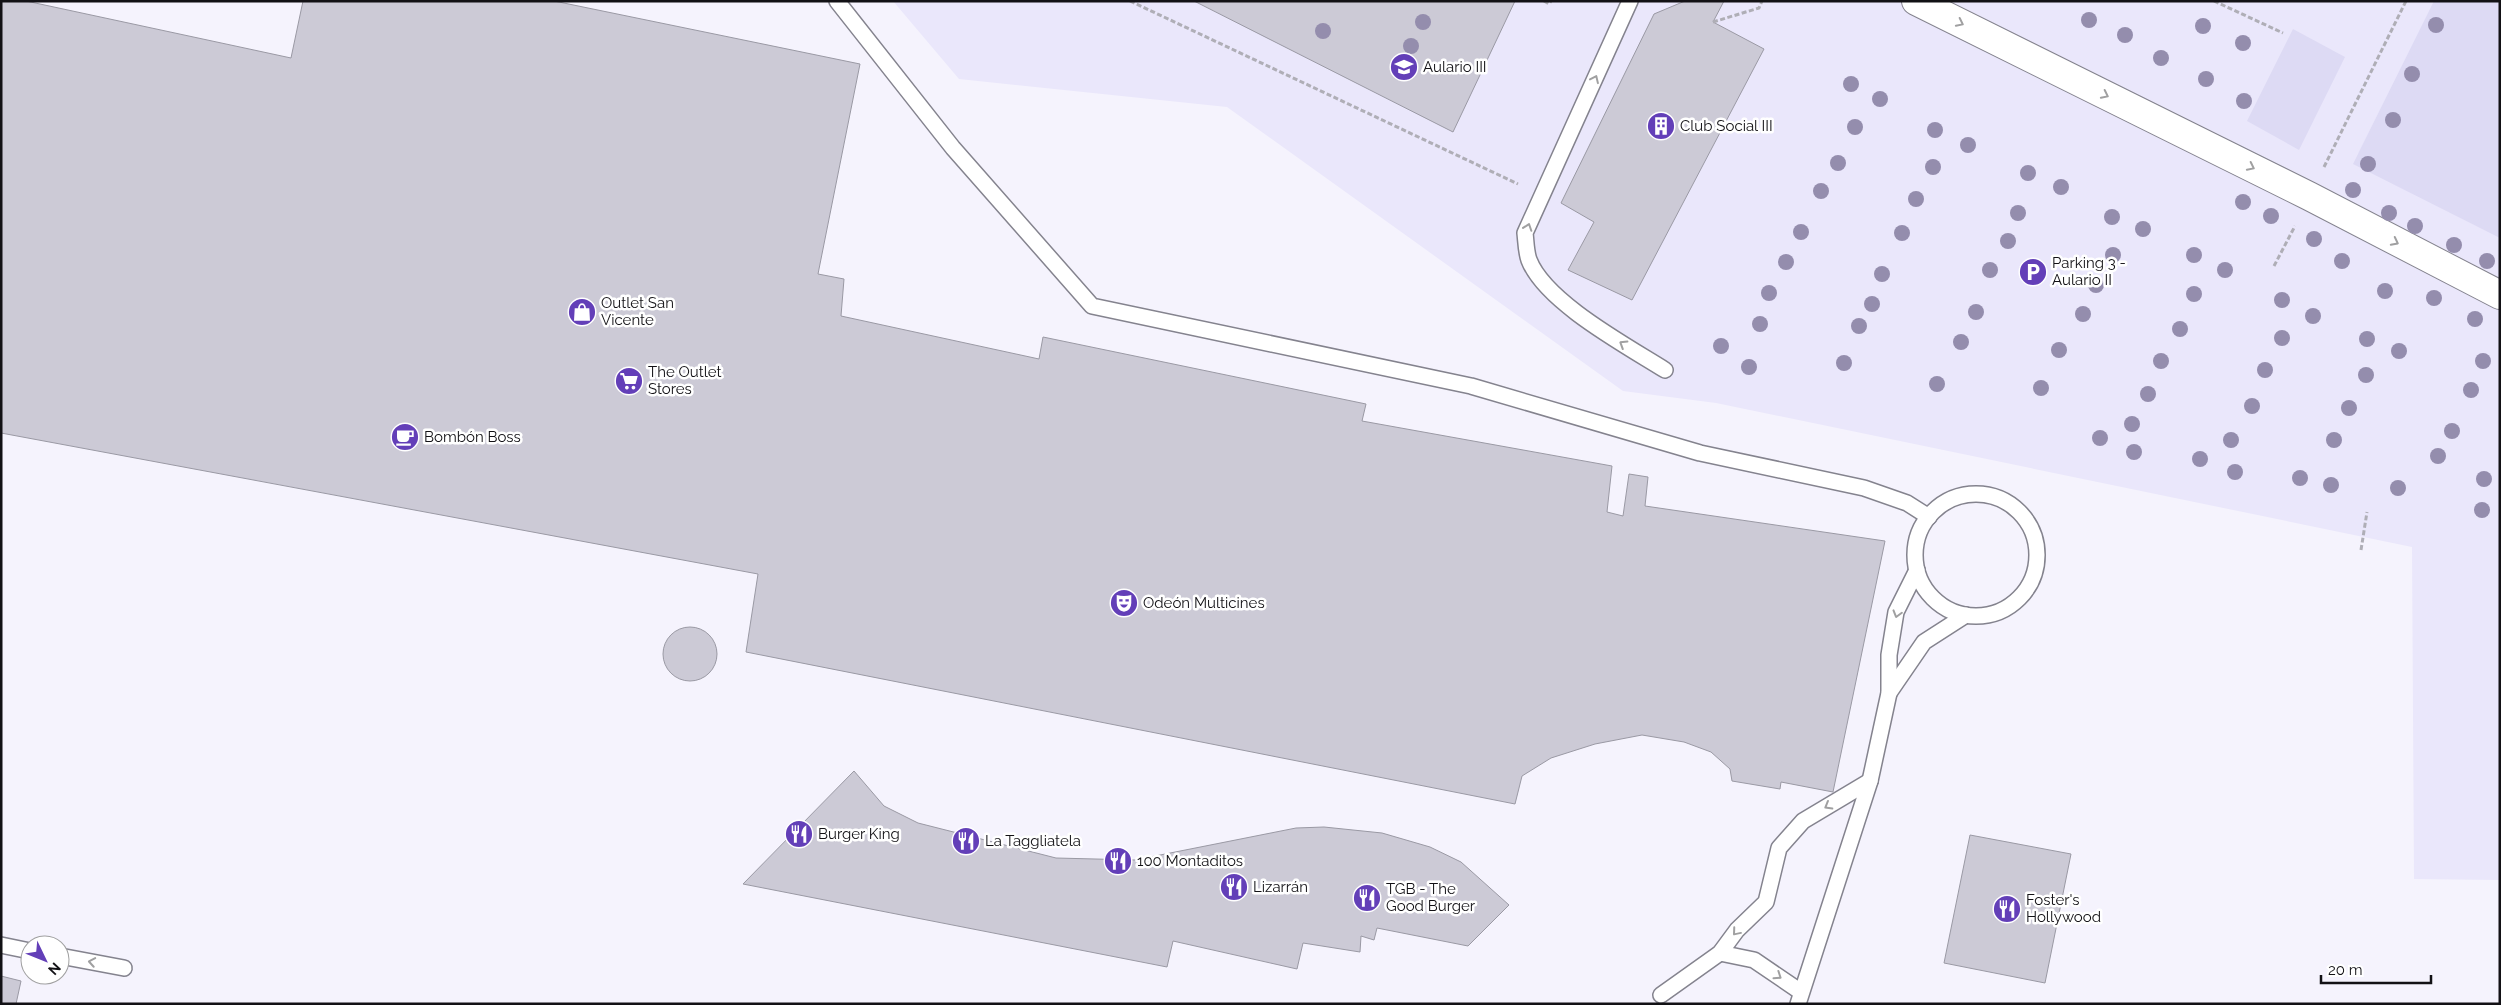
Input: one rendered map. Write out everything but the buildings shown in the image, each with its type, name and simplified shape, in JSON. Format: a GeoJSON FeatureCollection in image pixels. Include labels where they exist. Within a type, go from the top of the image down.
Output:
{"type":"FeatureCollection","features":[{"type":"Feature","properties":{"kind":"street"},"geometry":{"type":"LineString","coordinates":[[1916,1],[2309,196],[2500,294]]}},
{"type":"Feature","properties":{"kind":"lane"},"geometry":{"type":"LineString","coordinates":[[837,1],[953,148],[1092,306],[1471,386],[1700,453],[1864,488],[1907,503],[1929,517]]}},
{"type":"Feature","properties":{"kind":"lane"},"geometry":{"type":"LineString","coordinates":[[1630,1],[1525,233],[1529,260],[1546,285],[1579,316],[1665,370]]}},
{"type":"Feature","properties":{"kind":"lane"},"geometry":{"type":"LineString","coordinates":[[1976,493],[1998,497],[2016,508],[2030,524],[2037,551],[2036,566],[2029,586],[2015,602],[1996,613],[1975,616],[1954,613],[1936,602],[1922,585],[1917,570],[1916,544],[1923,524],[1929,517],[1937,508],[1956,497],[1976,493]]}},
{"type":"Feature","properties":{"kind":"lane"},"geometry":{"type":"LineString","coordinates":[[1720,953],[1754,960],[1800,998],[1870,782],[1889,693],[1889,655],[1896,612],[1917,570]]}},
{"type":"Feature","properties":{"kind":"lane"},"geometry":{"type":"LineString","coordinates":[[1889,693],[1924,642],[1966,615]]}},
{"type":"Feature","properties":{"kind":"lane"},"geometry":{"type":"LineString","coordinates":[[1661,995],[1720,953],[1737,930],[1766,902],[1779,848],[1803,821],[1870,782]]}},
{"type":"Feature","properties":{"kind":"lane"},"geometry":{"type":"LineString","coordinates":[[1,945],[20,949]]}},
{"type":"Feature","properties":{"kind":"lane"},"geometry":{"type":"LineString","coordinates":[[70,958],[124,968]]}},
{"type":"Feature","properties":{"kind":"path"},"geometry":{"type":"LineString","coordinates":[[1130,1],[1541,195]]}},
{"type":"Feature","properties":{"kind":"path"},"geometry":{"type":"LineString","coordinates":[[1544,1],[1549,4],[1551,1]]}},
{"type":"Feature","properties":{"kind":"path"},"geometry":{"type":"LineString","coordinates":[[1713,22],[1758,8],[1762,1]]}},
{"type":"Feature","properties":{"kind":"path"},"geometry":{"type":"LineString","coordinates":[[2214,1],[2283,33]]}},
{"type":"Feature","properties":{"kind":"path"},"geometry":{"type":"LineString","coordinates":[[2321,173],[2406,1]]}},
{"type":"Feature","properties":{"kind":"path"},"geometry":{"type":"LineString","coordinates":[[2274,266],[2299,218]]}},
{"type":"Feature","properties":{"kind":"path"},"geometry":{"type":"LineString","coordinates":[[2361,550],[2367,512]]}},
{"type":"Feature","properties":{"kind":"shaded area"},"geometry":{"type":"Polygon","coordinates":[[[893,1],[2500,1],[2500,880],[2414,879],[2412,547],[1716,403],[1623,391],[1227,107],[959,79],[893,1]]]}},
{"type":"Feature","properties":{"kind":"shaded area"},"geometry":{"type":"Polygon","coordinates":[[[2434,1],[2500,1],[2500,238],[2353,164],[2434,1]]]}},
{"type":"Feature","properties":{"kind":"shaded area"},"geometry":{"type":"Polygon","coordinates":[[[2293,29],[2345,57],[2299,150],[2247,121],[2293,29]]]}},
{"type":"Feature","properties":{"kind":"place","name":"Aulario III"},"geometry":{"type":"Point","coordinates":[1404,67]}},
{"type":"Feature","properties":{"kind":"place","name":"Club Social III"},"geometry":{"type":"Point","coordinates":[1661,126]}},
{"type":"Feature","properties":{"kind":"place","name":"Parking 3 - Aulario II"},"geometry":{"type":"Point","coordinates":[2033,272]}},
{"type":"Feature","properties":{"kind":"place","name":"Outlet San Vicente"},"geometry":{"type":"Point","coordinates":[582,312]}},
{"type":"Feature","properties":{"kind":"place","name":"The Outlet Stores"},"geometry":{"type":"Point","coordinates":[629,381]}},
{"type":"Feature","properties":{"kind":"place","name":"Bombón Boss"},"geometry":{"type":"Point","coordinates":[405,437]}},
{"type":"Feature","properties":{"kind":"place","name":"Odeón Multicines"},"geometry":{"type":"Point","coordinates":[1124,603]}},
{"type":"Feature","properties":{"kind":"place","name":"Burger King"},"geometry":{"type":"Point","coordinates":[799,834]}},
{"type":"Feature","properties":{"kind":"place","name":"La Taggliatela"},"geometry":{"type":"Point","coordinates":[966,841]}},
{"type":"Feature","properties":{"kind":"place","name":"100 Montaditos"},"geometry":{"type":"Point","coordinates":[1118,861]}},
{"type":"Feature","properties":{"kind":"place","name":"Lizarrán"},"geometry":{"type":"Point","coordinates":[1234,887]}},
{"type":"Feature","properties":{"kind":"place","name":"TGB - The Good Burger"},"geometry":{"type":"Point","coordinates":[1367,898]}},
{"type":"Feature","properties":{"kind":"place","name":"Foster's Hollywood"},"geometry":{"type":"Point","coordinates":[2007,909]}}]}
